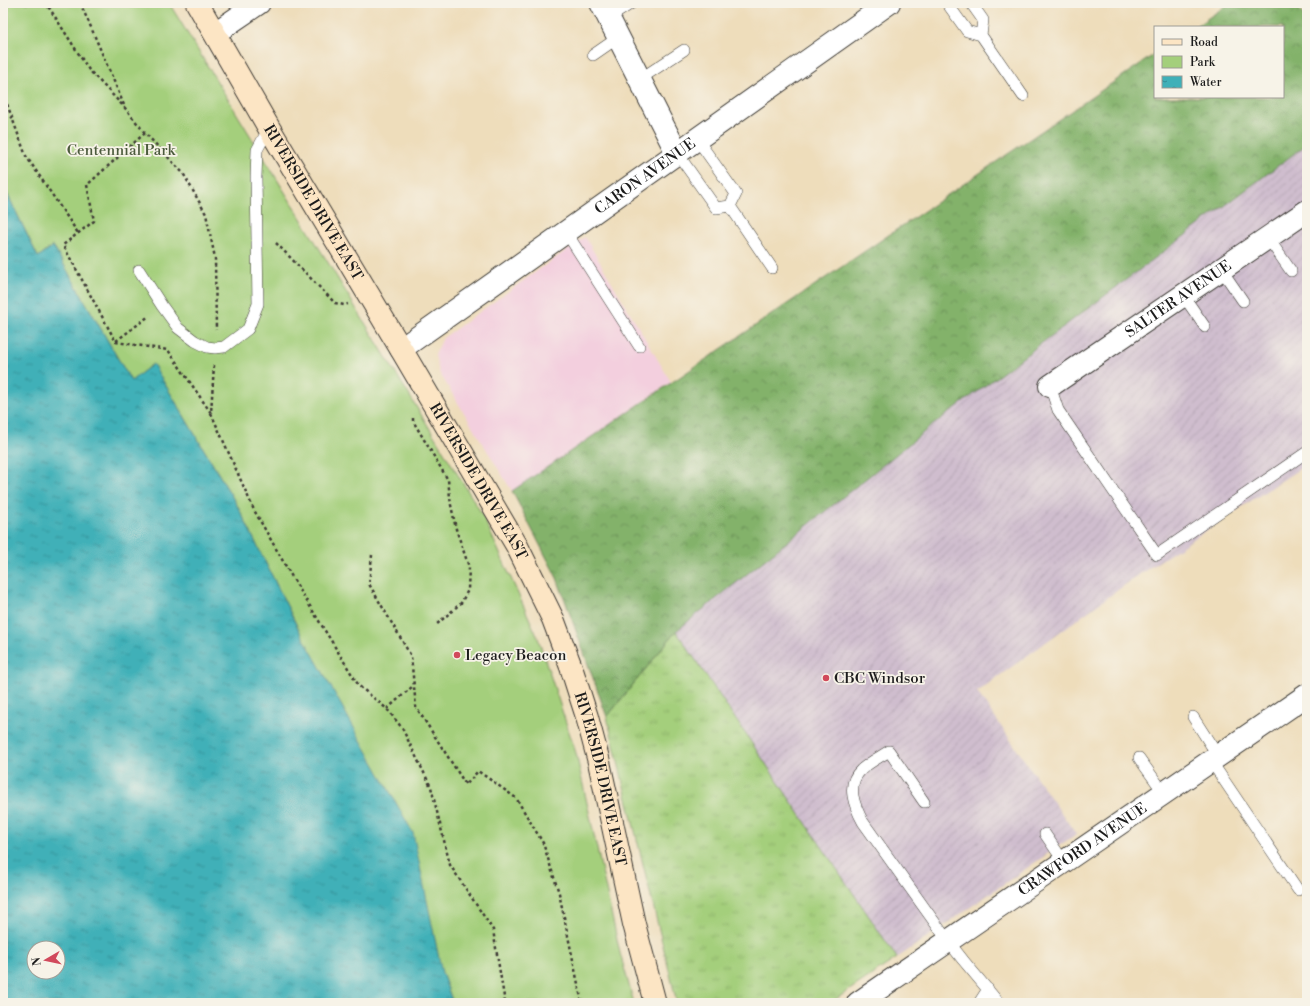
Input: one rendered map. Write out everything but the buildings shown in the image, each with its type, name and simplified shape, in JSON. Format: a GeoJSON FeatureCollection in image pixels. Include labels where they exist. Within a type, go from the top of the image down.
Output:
{"type":"FeatureCollection","features":[{"type":"Feature","properties":{"kind":"main road","name":"RIVERSIDE DRIVE EAST"},"geometry":{"type":"LineString","coordinates":[[197,3],[269,128],[517,546],[553,619],[587,717],[599,762],[634,924],[655,1003]]}},
{"type":"Feature","properties":{"kind":"street"},"geometry":{"type":"LineString","coordinates":[[215,33],[259,3]]}},
{"type":"Feature","properties":{"kind":"street","name":"CARON AVENUE"},"geometry":{"type":"LineString","coordinates":[[401,349],[889,3]]}},
{"type":"Feature","properties":{"kind":"street"},"geometry":{"type":"LineString","coordinates":[[605,11],[678,153]]}},
{"type":"Feature","properties":{"kind":"street","name":"SALTER AVENUE"},"geometry":{"type":"LineString","coordinates":[[1050,386],[1307,211]]}},
{"type":"Feature","properties":{"kind":"street","name":"CRAWFORD AVENUE"},"geometry":{"type":"LineString","coordinates":[[858,1003],[1307,695]]}},
{"type":"Feature","properties":{"kind":"lane"},"geometry":{"type":"LineString","coordinates":[[605,11],[632,3]]}},
{"type":"Feature","properties":{"kind":"lane"},"geometry":{"type":"LineString","coordinates":[[946,3],[966,31],[981,35],[1023,96]]}},
{"type":"Feature","properties":{"kind":"lane"},"geometry":{"type":"LineString","coordinates":[[971,3],[983,20],[981,35]]}},
{"type":"Feature","properties":{"kind":"lane"},"geometry":{"type":"LineString","coordinates":[[592,55],[619,37]]}},
{"type":"Feature","properties":{"kind":"lane"},"geometry":{"type":"LineString","coordinates":[[640,79],[684,50]]}},
{"type":"Feature","properties":{"kind":"lane"},"geometry":{"type":"LineString","coordinates":[[139,270],[178,328],[195,341],[207,347],[224,347],[248,329],[258,304],[257,150],[269,128]]}},
{"type":"Feature","properties":{"kind":"lane"},"geometry":{"type":"LineString","coordinates":[[697,139],[736,194],[730,206]]}},
{"type":"Feature","properties":{"kind":"lane"},"geometry":{"type":"LineString","coordinates":[[678,153],[716,208],[730,206]]}},
{"type":"Feature","properties":{"kind":"lane"},"geometry":{"type":"LineString","coordinates":[[730,206],[772,268]]}},
{"type":"Feature","properties":{"kind":"lane"},"geometry":{"type":"LineString","coordinates":[[566,232],[639,346]]}},
{"type":"Feature","properties":{"kind":"lane"},"geometry":{"type":"LineString","coordinates":[[1268,238],[1291,271]]}},
{"type":"Feature","properties":{"kind":"lane"},"geometry":{"type":"LineString","coordinates":[[1222,269],[1243,301]]}},
{"type":"Feature","properties":{"kind":"lane"},"geometry":{"type":"LineString","coordinates":[[1184,295],[1205,327]]}},
{"type":"Feature","properties":{"kind":"lane"},"geometry":{"type":"LineString","coordinates":[[1050,386],[1058,410],[1157,555],[1307,452]]}},
{"type":"Feature","properties":{"kind":"lane"},"geometry":{"type":"LineString","coordinates":[[1193,717],[1214,759],[1298,890]]}},
{"type":"Feature","properties":{"kind":"lane"},"geometry":{"type":"LineString","coordinates":[[924,802],[889,751],[860,771],[852,784],[853,798],[857,810],[864,822],[948,941],[999,1003]]}},
{"type":"Feature","properties":{"kind":"lane"},"geometry":{"type":"LineString","coordinates":[[1139,758],[1164,793]]}},
{"type":"Feature","properties":{"kind":"lane"},"geometry":{"type":"LineString","coordinates":[[1045,834],[1064,862]]}},
{"type":"Feature","properties":{"kind":"lane"},"geometry":{"type":"LineString","coordinates":[[979,1003],[988,989]]}},
{"type":"Feature","properties":{"kind":"path"},"geometry":{"type":"LineString","coordinates":[[44,3],[50,9],[89,70],[183,173],[206,214],[215,258],[216,329],[210,413]]}},
{"type":"Feature","properties":{"kind":"path"},"geometry":{"type":"LineString","coordinates":[[80,3],[125,108]]}},
{"type":"Feature","properties":{"kind":"path"},"geometry":{"type":"LineString","coordinates":[[3,94],[26,156],[78,233]]}},
{"type":"Feature","properties":{"kind":"path"},"geometry":{"type":"LineString","coordinates":[[116,342],[63,245],[94,221],[87,184],[145,133]]}},
{"type":"Feature","properties":{"kind":"path"},"geometry":{"type":"LineString","coordinates":[[269,242],[276,243],[335,303],[344,305],[350,304]]}},
{"type":"Feature","properties":{"kind":"path"},"geometry":{"type":"LineString","coordinates":[[116,342],[162,306]]}},
{"type":"Feature","properties":{"kind":"path"},"geometry":{"type":"LineString","coordinates":[[116,342],[168,350],[210,413],[254,510],[292,577],[359,686],[386,709],[402,728],[431,787],[450,865],[493,930],[505,1003]]}},
{"type":"Feature","properties":{"kind":"path"},"geometry":{"type":"LineString","coordinates":[[412,415],[413,420],[448,480],[456,530],[469,567],[468,590],[465,596],[461,603],[436,625]]}},
{"type":"Feature","properties":{"kind":"path"},"geometry":{"type":"LineString","coordinates":[[372,555],[369,584],[411,656],[416,707],[466,786],[478,771],[516,798],[543,843],[559,893],[582,1003]]}},
{"type":"Feature","properties":{"kind":"path"},"geometry":{"type":"LineString","coordinates":[[386,709],[414,685]]}},
{"type":"Feature","properties":{"kind":"shaded area"},"geometry":{"type":"Polygon","coordinates":[[[1307,144],[1307,464],[1140,574],[977,692],[1076,834],[897,958],[676,631],[934,424],[1307,144]]]}},
{"type":"Feature","properties":{"kind":"shaded area"},"geometry":{"type":"Polygon","coordinates":[[[585,237],[671,382],[512,491],[439,372],[435,355],[443,338],[585,237]]]}},
{"type":"Feature","properties":{"kind":"green space","name":"Centennial Park"},"geometry":{"type":"Polygon","coordinates":[[[3,3],[169,3],[482,514],[538,638],[576,753],[620,953],[634,1003],[453,1003],[442,973],[298,628],[237,505],[153,364],[131,381],[53,246],[38,257],[3,185],[3,3]]]}},
{"type":"Feature","properties":{"kind":"green space"},"geometry":{"type":"Polygon","coordinates":[[[1230,3],[1295,3],[1307,21],[1307,144],[934,424],[676,631],[607,717],[557,578],[512,491],[1154,55],[1154,98],[1284,98],[1284,26],[1196,26],[1230,3]]]}},
{"type":"Feature","properties":{"kind":"green space"},"geometry":{"type":"Polygon","coordinates":[[[676,631],[897,958],[830,1003],[677,1003],[607,717],[676,631]]]}},
{"type":"Feature","properties":{"kind":"water"},"geometry":{"type":"Polygon","coordinates":[[[3,185],[38,257],[53,246],[131,381],[153,364],[237,505],[298,628],[413,833],[442,973],[453,1003],[3,1003],[3,185]]]}},
{"type":"Feature","properties":{"kind":"place","name":"Legacy Beacon"},"geometry":{"type":"Point","coordinates":[457,655]}},
{"type":"Feature","properties":{"kind":"place","name":"CBC Windsor"},"geometry":{"type":"Point","coordinates":[826,678]}}]}
